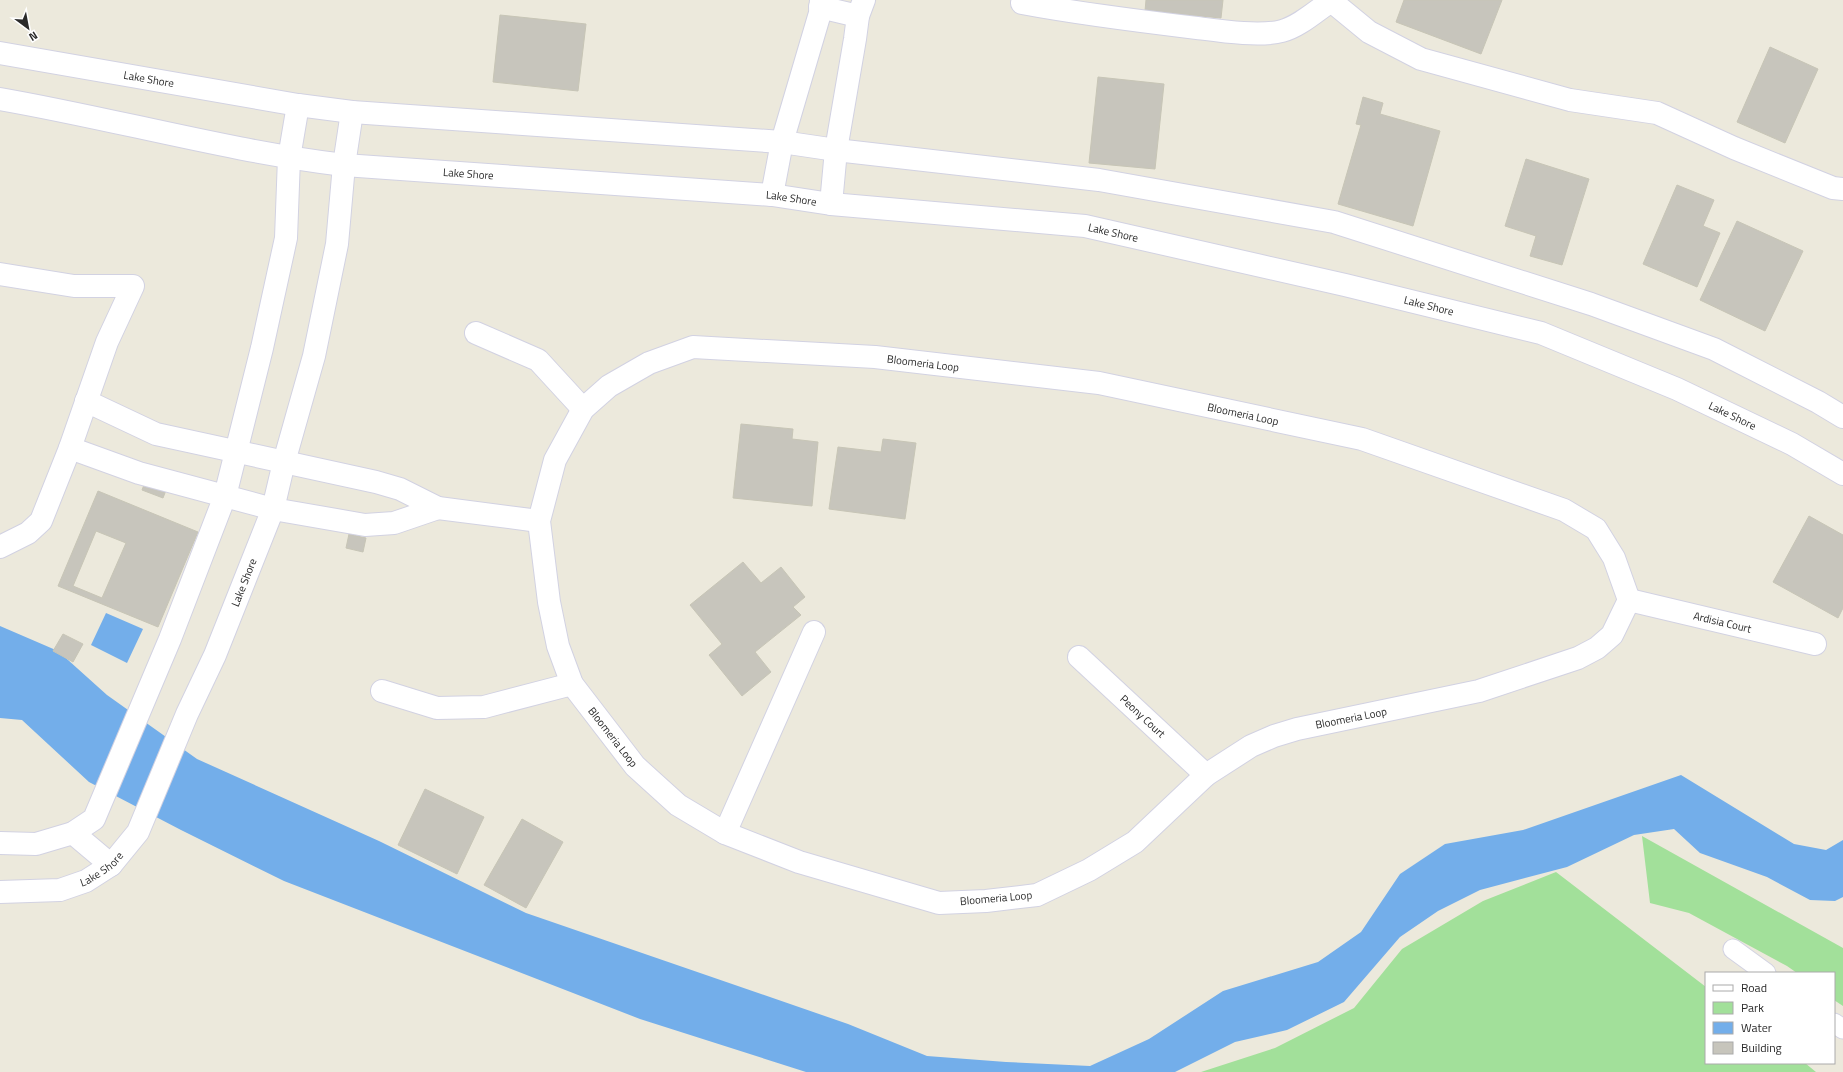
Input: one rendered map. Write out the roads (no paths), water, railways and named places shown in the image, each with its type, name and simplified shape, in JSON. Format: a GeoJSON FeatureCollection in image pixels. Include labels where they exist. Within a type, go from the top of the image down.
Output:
{"type":"FeatureCollection","features":[{"type":"Feature","properties":{"kind":"street"},"geometry":{"type":"LineString","coordinates":[[1022,3],[1094,16],[1224,31],[1269,33],[1282,31],[1297,24],[1330,0],[1370,32],[1422,59],[1570,100],[1657,113],[1734,148],[1833,188],[1843,189]]}},
{"type":"Feature","properties":{"kind":"street"},"geometry":{"type":"LineString","coordinates":[[772,195],[782,142],[820,13],[820,3],[861,8],[836,150],[831,204]]}},
{"type":"Feature","properties":{"kind":"street","name":"Lake Shore"},"geometry":{"type":"LineString","coordinates":[[0,53],[298,105],[352,112],[782,142],[836,150],[1099,180],[1334,222],[1591,304],[1714,349],[1818,402],[1843,417]]}},
{"type":"Feature","properties":{"kind":"street","name":"Lake Shore"},"geometry":{"type":"LineString","coordinates":[[0,99],[70,111],[289,158],[344,165],[772,195],[831,204],[1085,226],[1345,285],[1541,333],[1677,389],[1792,444],[1843,474]]}},
{"type":"Feature","properties":{"kind":"street"},"geometry":{"type":"LineString","coordinates":[[0,843],[36,844],[73,833],[94,819],[145,694],[170,639],[225,496],[262,348],[286,238],[289,158],[298,105]]}},
{"type":"Feature","properties":{"kind":"street","name":"Lake Shore"},"geometry":{"type":"LineString","coordinates":[[0,892],[60,890],[86,881],[111,865],[138,832],[187,714],[215,656],[273,509],[284,462],[314,356],[336,252],[344,165],[352,112]]}},
{"type":"Feature","properties":{"kind":"street"},"geometry":{"type":"LineString","coordinates":[[0,274],[74,286],[133,286],[107,342],[70,448],[41,521],[28,533],[0,547]]}},
{"type":"Feature","properties":{"kind":"street"},"geometry":{"type":"LineString","coordinates":[[476,333],[538,360],[583,410]]}},
{"type":"Feature","properties":{"kind":"street","name":"Bloomeria Loop"},"geometry":{"type":"LineString","coordinates":[[693,347],[875,357],[1099,383],[1362,439],[1564,510],[1596,528],[1614,558],[1629,600],[1612,635],[1597,648],[1578,658],[1478,692],[1296,729],[1274,736],[1251,746],[1206,775],[1136,842],[1089,870],[1037,895],[986,901],[939,903],[799,862],[725,833],[678,805],[635,766],[572,684],[558,646],[549,602],[539,521],[555,460],[583,410],[609,386],[649,363],[693,347]]}},
{"type":"Feature","properties":{"kind":"street"},"geometry":{"type":"LineString","coordinates":[[86,401],[156,434],[376,482],[400,489],[438,508],[539,521]]}},
{"type":"Feature","properties":{"kind":"street"},"geometry":{"type":"LineString","coordinates":[[70,448],[139,473],[273,509],[365,525],[394,523],[438,508]]}},
{"type":"Feature","properties":{"kind":"street","name":"Ardisia Court"},"geometry":{"type":"LineString","coordinates":[[1629,600],[1815,644]]}},
{"type":"Feature","properties":{"kind":"street"},"geometry":{"type":"LineString","coordinates":[[725,833],[814,632]]}},
{"type":"Feature","properties":{"kind":"street","name":"Peony Court"},"geometry":{"type":"LineString","coordinates":[[1079,657],[1206,775]]}},
{"type":"Feature","properties":{"kind":"street"},"geometry":{"type":"LineString","coordinates":[[382,691],[437,708],[484,706],[572,684]]}},
{"type":"Feature","properties":{"kind":"street"},"geometry":{"type":"LineString","coordinates":[[73,833],[111,865]]}},
{"type":"Feature","properties":{"kind":"lane"},"geometry":{"type":"LineString","coordinates":[[1733,949],[1765,972]]}},
{"type":"Feature","properties":{"kind":"water"},"geometry":{"type":"Polygon","coordinates":[[[106,613],[143,629],[127,663],[91,645],[106,613]]]}},
{"type":"Feature","properties":{"kind":"water"},"geometry":{"type":"Polygon","coordinates":[[[0,626],[58,651],[107,695],[197,759],[379,841],[526,913],[848,1024],[927,1056],[1090,1066],[1149,1039],[1223,991],[1318,962],[1361,932],[1400,874],[1445,844],[1523,830],[1681,775],[1794,844],[1826,850],[1843,840],[1843,897],[1835,901],[1810,900],[1767,877],[1700,853],[1674,829],[1634,835],[1567,867],[1480,890],[1438,911],[1400,937],[1344,1002],[1287,1030],[1235,1042],[1175,1072],[806,1072],[640,1019],[284,881],[89,782],[22,720],[0,718],[0,626]]]}}]}
